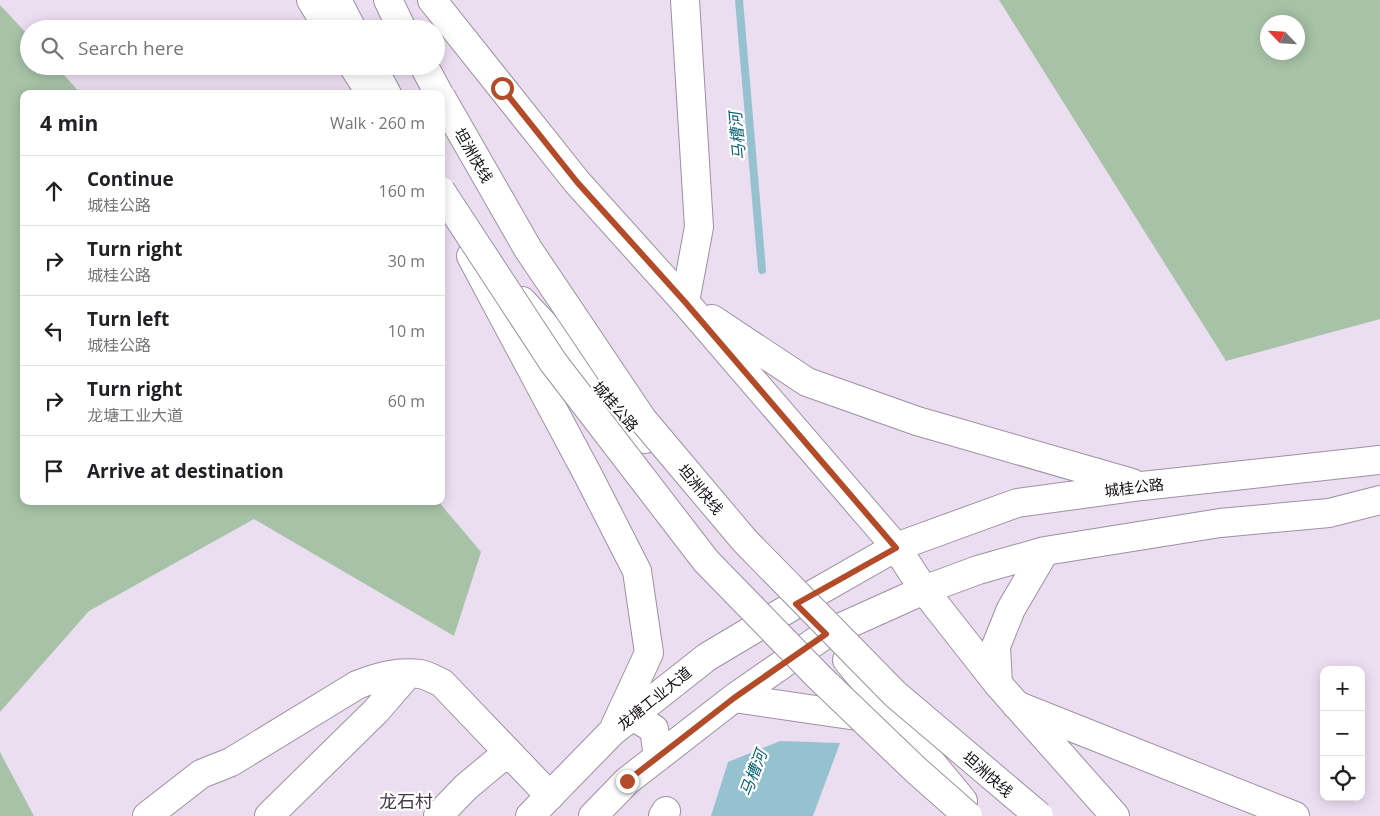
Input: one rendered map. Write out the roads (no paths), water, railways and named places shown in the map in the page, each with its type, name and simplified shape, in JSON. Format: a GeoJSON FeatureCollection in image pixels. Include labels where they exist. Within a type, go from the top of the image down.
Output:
{"type":"FeatureCollection","features":[{"type":"Feature","properties":{"kind":"main road"},"geometry":{"type":"LineString","coordinates":[[311,0],[323,20]]}},
{"type":"Feature","properties":{"kind":"main road"},"geometry":{"type":"LineString","coordinates":[[337,0],[347,20]]}},
{"type":"Feature","properties":{"kind":"main road"},"geometry":{"type":"LineString","coordinates":[[388,0],[398,20]]}},
{"type":"Feature","properties":{"kind":"main road"},"geometry":{"type":"LineString","coordinates":[[432,0],[577,182],[685,302],[896,548],[924,590],[998,684],[1115,816]]}},
{"type":"Feature","properties":{"kind":"main road"},"geometry":{"type":"LineString","coordinates":[[685,0],[699,227],[685,302]]}},
{"type":"Feature","properties":{"kind":"main road"},"geometry":{"type":"LineString","coordinates":[[358,75],[368,90]]}},
{"type":"Feature","properties":{"kind":"main road"},"geometry":{"type":"LineString","coordinates":[[377,75],[385,90]]}},
{"type":"Feature","properties":{"kind":"main road"},"geometry":{"type":"LineString","coordinates":[[429,75],[437,90]]}},
{"type":"Feature","properties":{"kind":"main road","name":"坦洲快线"},"geometry":{"type":"LineString","coordinates":[[445,104],[528,249],[643,420],[744,541],[895,694],[1039,816]]}},
{"type":"Feature","properties":{"kind":"main road"},"geometry":{"type":"LineString","coordinates":[[445,197],[553,362],[706,561],[819,677],[916,770],[968,816]]}},
{"type":"Feature","properties":{"kind":"main road","name":"城桂公路"},"geometry":{"type":"LineString","coordinates":[[445,211],[460,235],[562,344],[739,547],[826,634],[975,816]]}},
{"type":"Feature","properties":{"kind":"main road"},"geometry":{"type":"LineString","coordinates":[[460,235],[637,571],[649,653],[622,724],[654,729],[658,756]]}},
{"type":"Feature","properties":{"kind":"main road"},"geometry":{"type":"LineString","coordinates":[[685,302],[807,382],[917,421],[1142,486]]}},
{"type":"Feature","properties":{"kind":"main road","name":"城桂公路"},"geometry":{"type":"LineString","coordinates":[[796,604],[896,548],[1017,503],[1142,486],[1380,460]]}},
{"type":"Feature","properties":{"kind":"main road"},"geometry":{"type":"LineString","coordinates":[[594,816],[627,781],[658,756],[734,698],[826,634],[924,590],[978,570],[1045,551],[1220,523],[1329,513],[1380,500]]}},
{"type":"Feature","properties":{"kind":"main road"},"geometry":{"type":"LineString","coordinates":[[998,684],[996,646],[1011,609],[1045,551]]}},
{"type":"Feature","properties":{"kind":"main road","name":"龙塘工业大道"},"geometry":{"type":"LineString","coordinates":[[530,816],[622,724],[707,657],[796,604]]}},
{"type":"Feature","properties":{"kind":"main road"},"geometry":{"type":"LineString","coordinates":[[269,816],[376,711],[408,674]]}},
{"type":"Feature","properties":{"kind":"main road"},"geometry":{"type":"LineString","coordinates":[[147,816],[201,774],[231,762],[356,685],[378,676],[408,674],[421,674],[442,683],[550,796]]}},
{"type":"Feature","properties":{"kind":"main road"},"geometry":{"type":"LineString","coordinates":[[734,698],[898,722]]}},
{"type":"Feature","properties":{"kind":"main road"},"geometry":{"type":"LineString","coordinates":[[1016,705],[1295,816]]}},
{"type":"Feature","properties":{"kind":"main road"},"geometry":{"type":"LineString","coordinates":[[438,816],[466,787],[508,752]]}},
{"type":"Feature","properties":{"kind":"water"},"geometry":{"type":"Polygon","coordinates":[[[780,741],[840,743],[813,816],[711,816],[728,762],[780,741]]]}},
{"type":"Feature","properties":{"kind":"waterway","name":"马槽河"},"geometry":{"type":"LineString","coordinates":[[739,0],[762,270]]}},
{"type":"Feature","properties":{"kind":"district","name":"龙石村"},"geometry":{"type":"Point","coordinates":[406,801]}}]}
